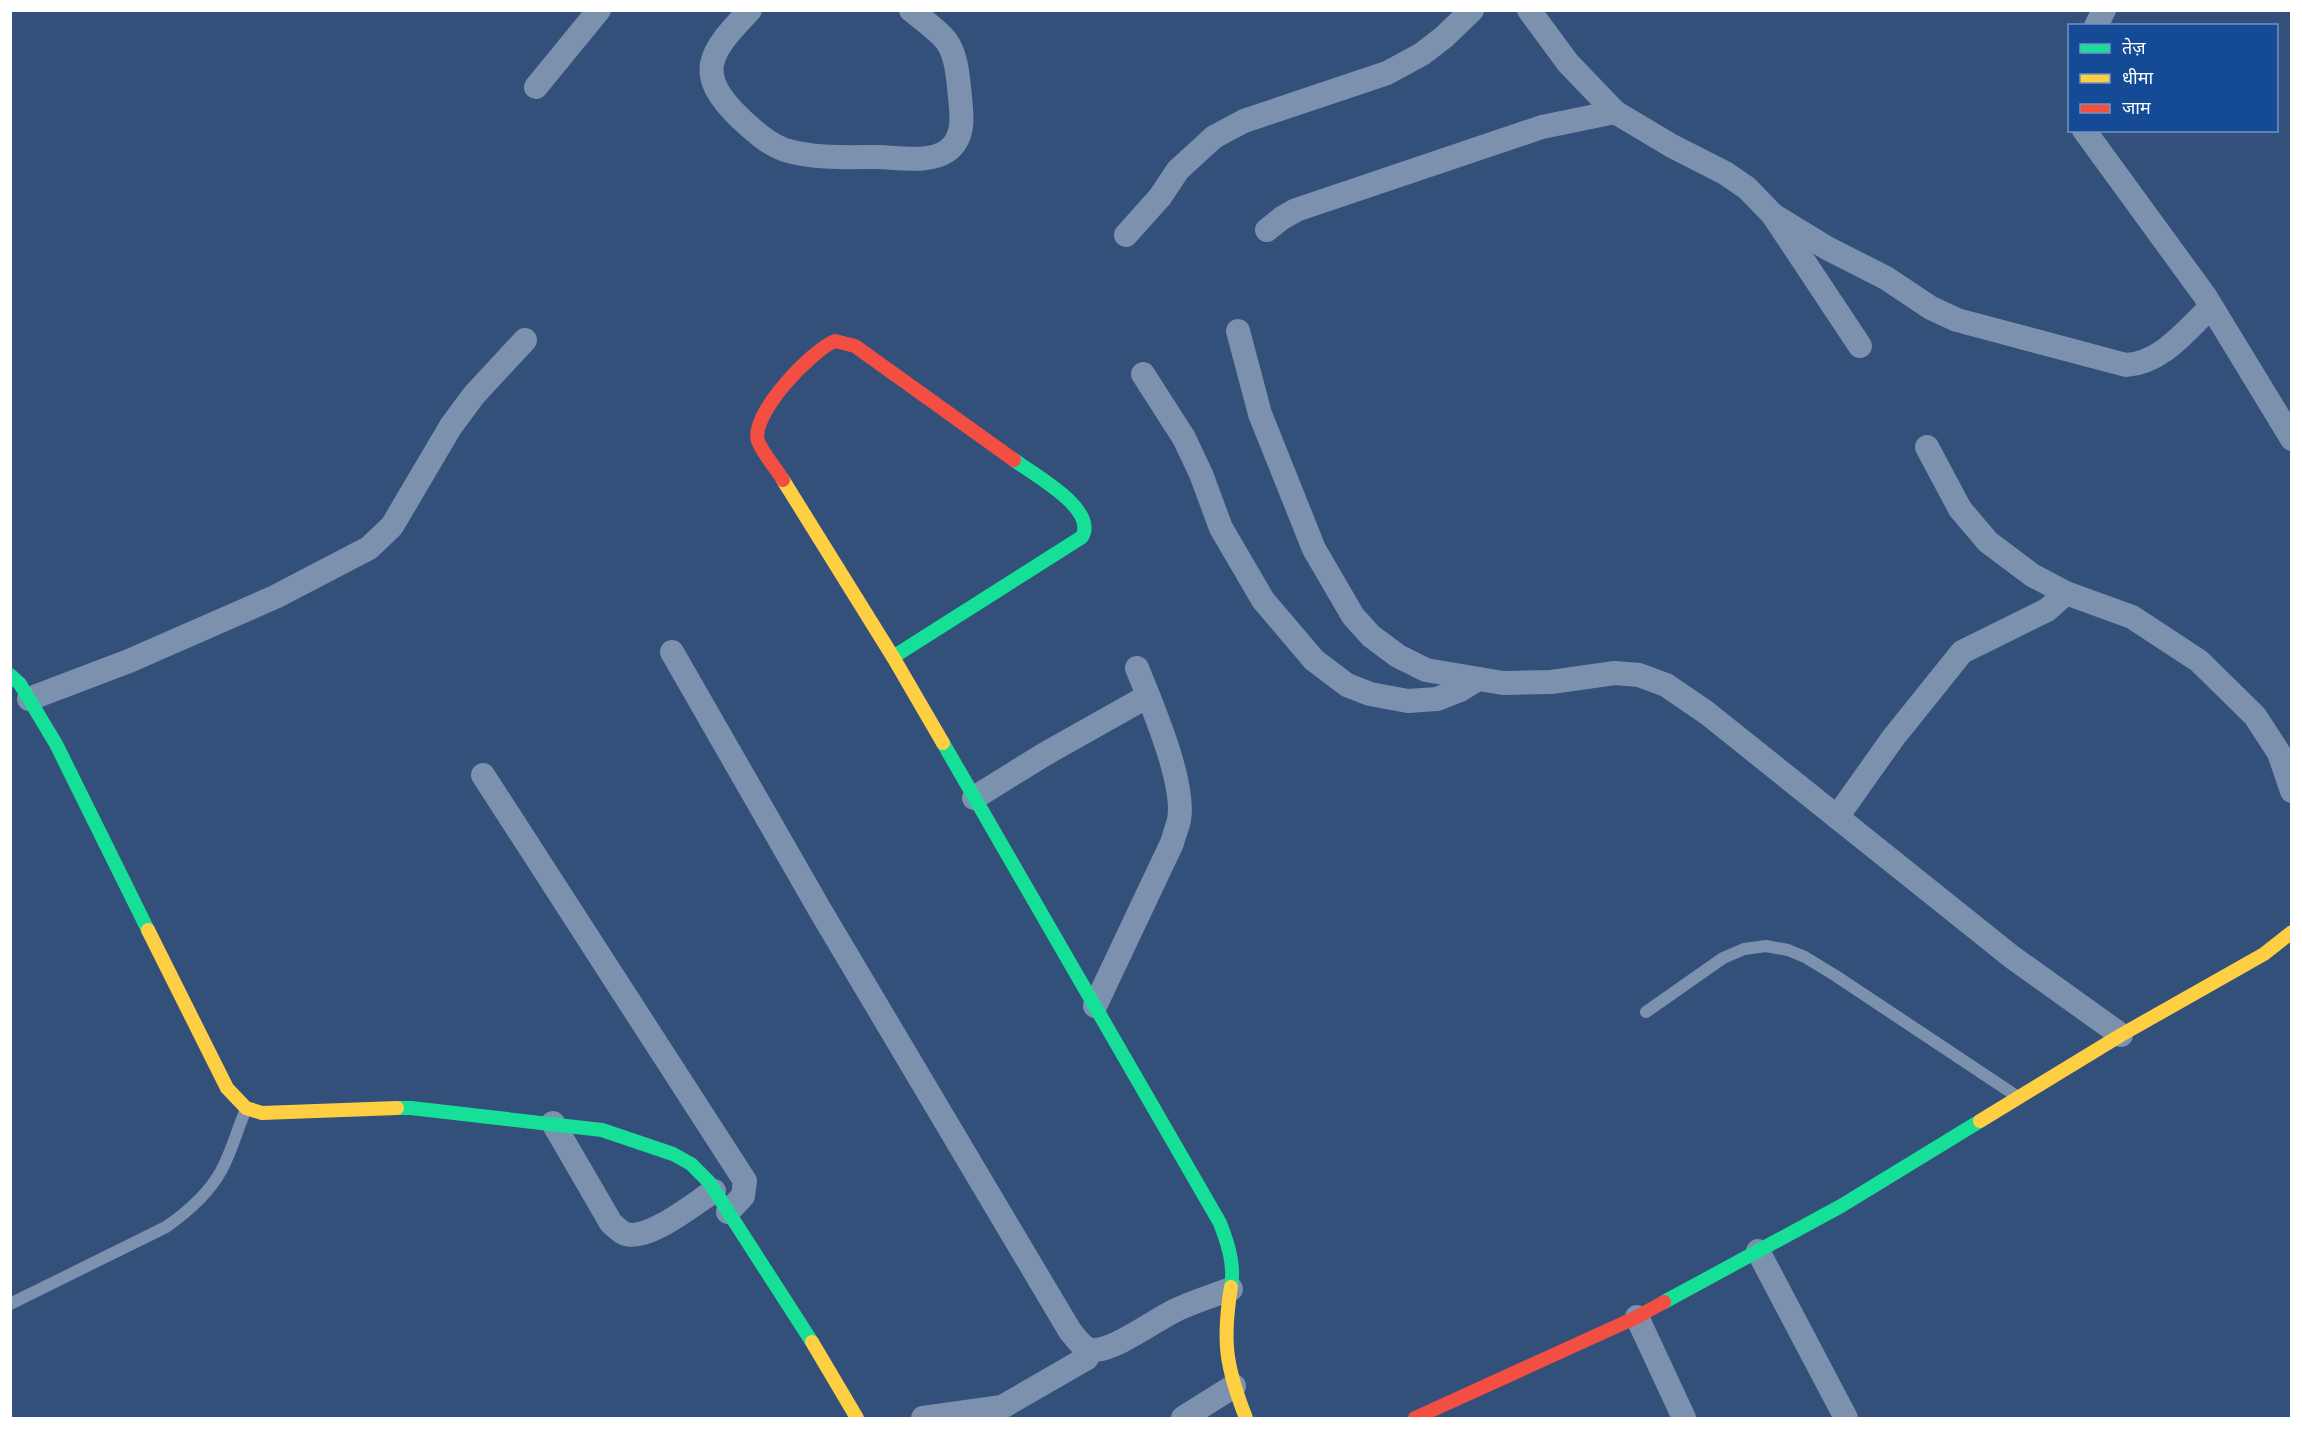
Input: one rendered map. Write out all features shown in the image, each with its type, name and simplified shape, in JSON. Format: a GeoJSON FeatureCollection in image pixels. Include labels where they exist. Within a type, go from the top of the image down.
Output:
{"type":"FeatureCollection","features":[{"type":"Feature","properties":{"kind":"street"},"geometry":{"type":"LineString","coordinates":[[536,87],[599,10]]}},
{"type":"Feature","properties":{"kind":"street"},"geometry":{"type":"LineString","coordinates":[[750,10],[728,33],[714,54],[710,73],[715,88],[725,102],[756,133],[785,150],[810,156],[936,157],[953,146],[960,134],[962,118],[958,74],[951,49],[944,38],[911,10]]}},
{"type":"Feature","properties":{"kind":"street"},"geometry":{"type":"LineString","coordinates":[[1126,235],[1160,197],[1183,165],[1214,137],[1244,121],[1387,73],[1422,54],[1472,10]]}},
{"type":"Feature","properties":{"kind":"street"},"geometry":{"type":"LineString","coordinates":[[1529,10],[1568,63],[1615,112],[1747,188],[1773,215],[1860,346]]}},
{"type":"Feature","properties":{"kind":"street"},"geometry":{"type":"LineString","coordinates":[[2097,24],[2104,10]]}},
{"type":"Feature","properties":{"kind":"street"},"geometry":{"type":"LineString","coordinates":[[1267,230],[1296,210],[1542,127],[1615,112]]}},
{"type":"Feature","properties":{"kind":"street"},"geometry":{"type":"LineString","coordinates":[[2085,132],[2211,307],[2292,439]]}},
{"type":"Feature","properties":{"kind":"street"},"geometry":{"type":"LineString","coordinates":[[1773,215],[1827,248],[1886,278],[1931,308],[1957,320],[2126,365],[2147,361],[2162,353],[2211,307]]}},
{"type":"Feature","properties":{"kind":"street"},"geometry":{"type":"LineString","coordinates":[[1238,331],[1260,414],[1314,549],[1353,616],[1371,636],[1398,656],[1426,670],[1478,679],[1503,683],[1551,682],[1615,673],[1640,675],[1665,685],[1707,713],[2013,957],[2121,1035]]}},
{"type":"Feature","properties":{"kind":"street"},"geometry":{"type":"LineString","coordinates":[[29,699],[129,661],[264,601],[369,548],[392,526],[451,426],[474,395],[525,340]]}},
{"type":"Feature","properties":{"kind":"street"},"geometry":{"type":"LineString","coordinates":[[893,657],[1066,549],[1083,536],[1086,529],[1085,522],[1074,505],[1056,490],[874,359],[843,341],[833,342],[821,349],[781,390],[764,413],[759,427],[758,440],[893,657],[1220,1223],[1230,1251],[1233,1277],[1227,1312],[1226,1349],[1234,1386],[1246,1419]]}},
{"type":"Feature","properties":{"kind":"street"},"geometry":{"type":"LineString","coordinates":[[1143,374],[1185,438],[1221,528],[1263,600],[1314,660],[1347,685],[1370,694],[1408,701],[1437,699],[1460,690],[1478,679]]}},
{"type":"Feature","properties":{"kind":"street"},"geometry":{"type":"LineString","coordinates":[[1927,447],[1960,508],[1988,542],[2032,575],[2066,593],[2133,617],[2199,661],[2255,716],[2278,753],[2292,791]]}},
{"type":"Feature","properties":{"kind":"street"},"geometry":{"type":"LineString","coordinates":[[1837,817],[1893,738],[1962,652],[2046,610],[2066,593]]}},
{"type":"Feature","properties":{"kind":"street"},"geometry":{"type":"LineString","coordinates":[[672,652],[826,920],[1070,1331],[1079,1342],[1087,1349],[1096,1350],[1116,1343],[1175,1311],[1231,1289]]}},
{"type":"Feature","properties":{"kind":"street"},"geometry":{"type":"LineString","coordinates":[[1095,1006],[1172,843],[1179,819],[1178,791],[1159,722],[1137,668]]}},
{"type":"Feature","properties":{"kind":"street"},"geometry":{"type":"LineString","coordinates":[[10,675],[20,684],[56,744],[226,1088],[246,1108],[262,1113],[411,1108],[553,1123],[603,1130],[673,1154],[691,1164],[714,1191],[798,1320],[857,1419]]}},
{"type":"Feature","properties":{"kind":"street"},"geometry":{"type":"LineString","coordinates":[[974,798],[1045,754],[1148,696]]}},
{"type":"Feature","properties":{"kind":"street"},"geometry":{"type":"LineString","coordinates":[[483,775],[745,1181],[743,1196],[728,1212]]}},
{"type":"Feature","properties":{"kind":"street"},"geometry":{"type":"LineString","coordinates":[[1415,1419],[1637,1317],[1841,1206],[2121,1035],[2264,954],[2292,932]]}},
{"type":"Feature","properties":{"kind":"street"},"geometry":{"type":"LineString","coordinates":[[553,1123],[611,1223],[626,1234],[638,1236],[655,1229],[714,1191]]}},
{"type":"Feature","properties":{"kind":"street"},"geometry":{"type":"LineString","coordinates":[[1758,1251],[1846,1419]]}},
{"type":"Feature","properties":{"kind":"street"},"geometry":{"type":"LineString","coordinates":[[1637,1317],[1684,1419]]}},
{"type":"Feature","properties":{"kind":"street"},"geometry":{"type":"LineString","coordinates":[[923,1419],[1002,1413],[1087,1358]]}},
{"type":"Feature","properties":{"kind":"street"},"geometry":{"type":"LineString","coordinates":[[1183,1419],[1234,1386]]}},
{"type":"Feature","properties":{"kind":"lane"},"geometry":{"type":"LineString","coordinates":[[1646,1012],[1723,958],[1743,949],[1766,946],[1788,950],[1805,957],[1836,976],[2018,1098]]}},
{"type":"Feature","properties":{"kind":"lane"},"geometry":{"type":"LineString","coordinates":[[10,1304],[166,1227],[186,1213],[220,1172],[236,1138],[246,1108]]}},
{"type":"Feature","properties":{"kind":"traffic: fast"},"geometry":{"type":"LineString","coordinates":[[893,657],[1082,537],[1084,526],[1081,515],[1073,504],[1048,483],[1014,460]]}},
{"type":"Feature","properties":{"kind":"traffic: fast"},"geometry":{"type":"LineString","coordinates":[[10,675],[20,684],[56,744],[148,930]]}},
{"type":"Feature","properties":{"kind":"traffic: fast"},"geometry":{"type":"LineString","coordinates":[[943,743],[1220,1223],[1231,1263],[1231,1287]]}},
{"type":"Feature","properties":{"kind":"traffic: fast"},"geometry":{"type":"LineString","coordinates":[[397,1108],[602,1130],[673,1154],[691,1164],[709,1182],[812,1342]]}},
{"type":"Feature","properties":{"kind":"traffic: fast"},"geometry":{"type":"LineString","coordinates":[[1664,1302],[1841,1206],[1980,1121]]}},
{"type":"Feature","properties":{"kind":"traffic: slow"},"geometry":{"type":"LineString","coordinates":[[783,480],[893,657],[943,743]]}},
{"type":"Feature","properties":{"kind":"traffic: slow"},"geometry":{"type":"LineString","coordinates":[[148,930],[227,1088],[246,1108],[262,1113],[397,1108]]}},
{"type":"Feature","properties":{"kind":"traffic: slow"},"geometry":{"type":"LineString","coordinates":[[1980,1121],[2121,1035],[2264,954],[2292,932]]}},
{"type":"Feature","properties":{"kind":"traffic: slow"},"geometry":{"type":"LineString","coordinates":[[1231,1287],[1227,1324],[1228,1354],[1234,1384],[1246,1418]]}},
{"type":"Feature","properties":{"kind":"traffic: slow"},"geometry":{"type":"LineString","coordinates":[[812,1342],[857,1418]]}},
{"type":"Feature","properties":{"kind":"traffic: jam"},"geometry":{"type":"LineString","coordinates":[[783,480],[758,441],[758,429],[763,415],[798,369],[835,341],[855,346],[1014,460]]}},
{"type":"Feature","properties":{"kind":"traffic: jam"},"geometry":{"type":"LineString","coordinates":[[1415,1418],[1637,1317],[1664,1302]]}}]}
